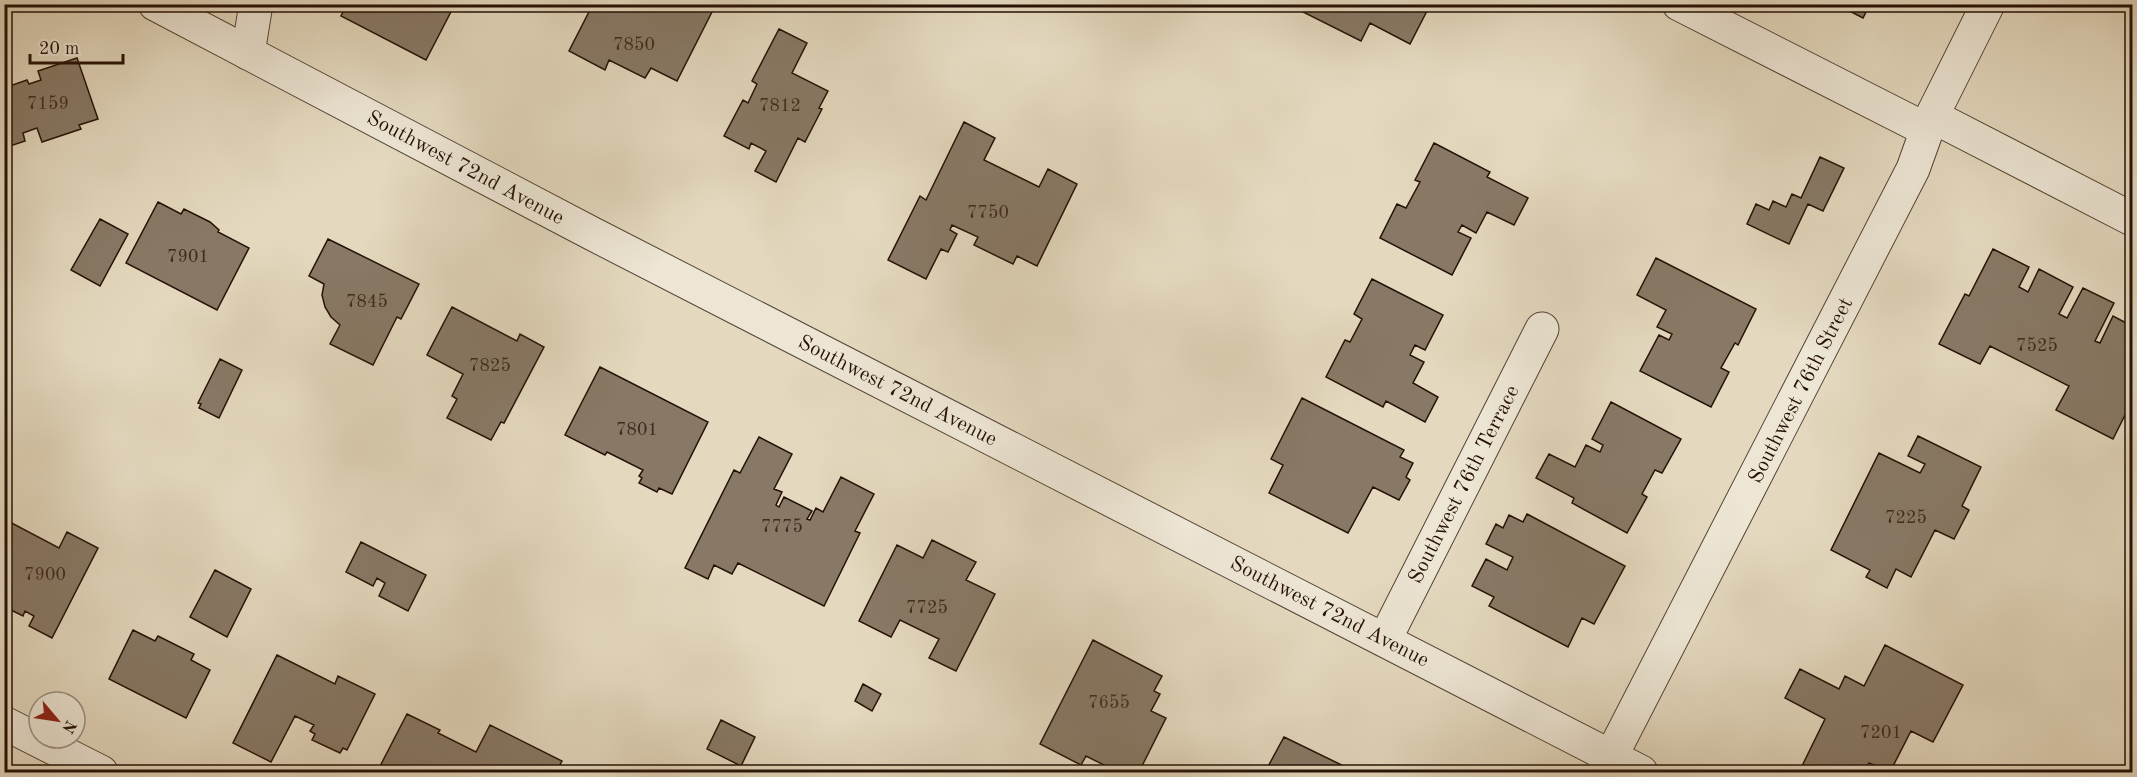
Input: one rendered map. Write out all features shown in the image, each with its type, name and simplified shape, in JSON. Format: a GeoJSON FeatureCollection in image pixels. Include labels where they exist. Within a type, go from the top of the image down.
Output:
{"type":"FeatureCollection","features":[{"type":"Feature","properties":{"kind":"street"},"geometry":{"type":"LineString","coordinates":[[248,53],[256,4]]}},
{"type":"Feature","properties":{"kind":"street"},"geometry":{"type":"LineString","coordinates":[[1679,4],[2133,219]]}},
{"type":"Feature","properties":{"kind":"street","name":"Southwest 76th Street"},"geometry":{"type":"LineString","coordinates":[[1607,765],[1913,169],[1930,123],[1988,4]]}},
{"type":"Feature","properties":{"kind":"street","name":"Southwest 72nd Avenue"},"geometry":{"type":"LineString","coordinates":[[174,9],[248,53],[612,243],[1385,639],[1607,765],[1641,772]]}},
{"type":"Feature","properties":{"kind":"street","name":"Southwest 76th Terrace"},"geometry":{"type":"LineString","coordinates":[[1385,639],[1542,329]]}},
{"type":"Feature","properties":{"kind":"street"},"geometry":{"type":"LineString","coordinates":[[4,723],[101,772]]}},
{"type":"Feature","properties":{"kind":"building"},"geometry":{"type":"Polygon","coordinates":[[[347,4],[455,4],[426,60],[341,16],[347,4]]]}},
{"type":"Feature","properties":{"kind":"building"},"geometry":{"type":"Polygon","coordinates":[[[593,4],[716,4],[677,81],[651,68],[645,78],[609,60],[605,70],[569,51],[593,4]]]}},
{"type":"Feature","properties":{"kind":"building"},"geometry":{"type":"Polygon","coordinates":[[[1297,4],[1425,4],[1429,7],[1410,44],[1370,23],[1361,41],[1295,8],[1297,4]]]}},
{"type":"Feature","properties":{"kind":"building"},"geometry":{"type":"Polygon","coordinates":[[[1836,4],[1870,4],[1863,18],[1836,4]]]}},
{"type":"Feature","properties":{"kind":"building"},"geometry":{"type":"Polygon","coordinates":[[[779,29],[807,43],[792,73],[828,91],[819,108],[822,109],[805,142],[798,138],[776,182],[755,171],[766,151],[751,143],[749,149],[724,136],[743,100],[748,103],[757,84],[752,81],[779,29]]]}},
{"type":"Feature","properties":{"kind":"building"},"geometry":{"type":"Polygon","coordinates":[[[77,58],[98,119],[79,125],[81,129],[42,142],[37,128],[23,133],[25,141],[4,148],[4,88],[27,80],[29,84],[41,80],[38,71],[77,58]]]}},
{"type":"Feature","properties":{"kind":"building"},"geometry":{"type":"Polygon","coordinates":[[[964,122],[995,138],[984,160],[1039,187],[1048,169],[1077,184],[1037,266],[1017,256],[1013,264],[974,245],[978,237],[952,225],[950,230],[957,234],[948,252],[941,249],[926,279],[888,260],[920,196],[926,200],[964,122]]]}},
{"type":"Feature","properties":{"kind":"building"},"geometry":{"type":"Polygon","coordinates":[[[1434,143],[1490,172],[1487,177],[1528,198],[1514,225],[1487,212],[1476,233],[1462,225],[1458,232],[1471,238],[1452,275],[1380,238],[1397,204],[1406,208],[1420,182],[1415,180],[1434,143]]]}},
{"type":"Feature","properties":{"kind":"building"},"geometry":{"type":"Polygon","coordinates":[[[1820,157],[1844,168],[1823,211],[1808,204],[1789,244],[1747,224],[1756,204],[1769,210],[1773,201],[1786,207],[1792,194],[1801,198],[1820,157]]]}},
{"type":"Feature","properties":{"kind":"building"},"geometry":{"type":"Polygon","coordinates":[[[158,202],[181,214],[184,209],[210,222],[219,230],[218,232],[249,248],[217,310],[126,263],[158,202]]]}},
{"type":"Feature","properties":{"kind":"building"},"geometry":{"type":"Polygon","coordinates":[[[100,219],[128,234],[100,286],[71,270],[100,219]]]}},
{"type":"Feature","properties":{"kind":"building"},"geometry":{"type":"Polygon","coordinates":[[[328,239],[419,284],[401,319],[397,317],[373,365],[330,344],[340,325],[325,307],[322,295],[324,284],[309,276],[328,239]]]}},
{"type":"Feature","properties":{"kind":"building"},"geometry":{"type":"Polygon","coordinates":[[[1993,249],[2029,267],[2019,287],[2028,292],[2039,269],[2073,287],[2059,314],[2067,318],[2083,288],[2114,303],[2095,341],[2100,343],[2113,316],[2132,326],[2132,387],[2130,391],[2132,401],[2113,439],[2056,410],[2069,386],[1990,346],[1980,364],[1939,344],[1965,294],[1969,296],[1993,249]]]}},
{"type":"Feature","properties":{"kind":"building"},"geometry":{"type":"Polygon","coordinates":[[[1656,258],[1756,309],[1738,345],[1735,343],[1721,368],[1729,372],[1711,407],[1640,371],[1659,335],[1669,340],[1672,334],[1657,327],[1666,310],[1637,295],[1656,258]]]}},
{"type":"Feature","properties":{"kind":"building"},"geometry":{"type":"Polygon","coordinates":[[[1372,279],[1443,315],[1425,350],[1415,345],[1410,355],[1424,362],[1413,383],[1438,397],[1425,422],[1386,401],[1383,407],[1326,377],[1345,340],[1350,342],[1362,319],[1354,314],[1372,279]]]}},
{"type":"Feature","properties":{"kind":"building"},"geometry":{"type":"Polygon","coordinates":[[[452,307],[517,341],[520,334],[544,347],[504,423],[501,422],[491,440],[447,418],[457,399],[452,396],[463,374],[427,355],[452,307]]]}},
{"type":"Feature","properties":{"kind":"building"},"geometry":{"type":"Polygon","coordinates":[[[220,359],[242,370],[219,418],[199,408],[201,404],[198,403],[220,359]]]}},
{"type":"Feature","properties":{"kind":"building"},"geometry":{"type":"Polygon","coordinates":[[[600,367],[708,422],[672,494],[659,488],[657,492],[639,483],[642,478],[639,476],[643,470],[607,452],[605,455],[565,435],[600,367]]]}},
{"type":"Feature","properties":{"kind":"building"},"geometry":{"type":"Polygon","coordinates":[[[1302,398],[1404,450],[1400,457],[1413,463],[1406,477],[1410,480],[1399,500],[1373,487],[1348,533],[1269,493],[1283,465],[1271,459],[1302,398]]]}},
{"type":"Feature","properties":{"kind":"building"},"geometry":{"type":"Polygon","coordinates":[[[1611,402],[1681,439],[1662,473],[1655,470],[1642,494],[1647,497],[1627,533],[1572,503],[1574,498],[1536,478],[1549,454],[1575,467],[1586,445],[1600,452],[1603,445],[1592,439],[1611,402]]]}},
{"type":"Feature","properties":{"kind":"building"},"geometry":{"type":"Polygon","coordinates":[[[1918,436],[1981,467],[1962,506],[1969,510],[1954,539],[1935,530],[1911,577],[1896,569],[1887,588],[1866,577],[1870,570],[1831,550],[1879,453],[1920,473],[1925,464],[1908,456],[1918,436]]]}},
{"type":"Feature","properties":{"kind":"building"},"geometry":{"type":"Polygon","coordinates":[[[759,437],[792,454],[774,489],[782,492],[776,505],[779,507],[784,497],[812,511],[807,519],[810,520],[816,508],[823,512],[841,477],[874,494],[855,531],[860,533],[824,606],[738,563],[732,574],[714,565],[708,579],[685,568],[734,470],[740,473],[759,437]]]}},
{"type":"Feature","properties":{"kind":"building"},"geometry":{"type":"Polygon","coordinates":[[[1527,514],[1625,566],[1594,624],[1582,618],[1568,647],[1489,606],[1494,597],[1472,586],[1486,559],[1507,570],[1513,557],[1486,544],[1496,524],[1503,528],[1509,515],[1523,522],[1527,514]]]}},
{"type":"Feature","properties":{"kind":"building"},"geometry":{"type":"Polygon","coordinates":[[[4,519],[59,548],[67,532],[98,548],[52,638],[29,626],[34,616],[25,611],[23,616],[5,607],[7,601],[4,600],[4,519]]]}},
{"type":"Feature","properties":{"kind":"building"},"geometry":{"type":"Polygon","coordinates":[[[932,540],[976,562],[966,580],[995,594],[956,671],[929,658],[939,639],[900,620],[891,637],[859,621],[897,545],[923,558],[932,540]]]}},
{"type":"Feature","properties":{"kind":"building"},"geometry":{"type":"Polygon","coordinates":[[[361,542],[426,575],[408,611],[379,596],[385,583],[377,578],[373,586],[346,572],[361,542]]]}},
{"type":"Feature","properties":{"kind":"building"},"geometry":{"type":"Polygon","coordinates":[[[215,570],[251,589],[227,637],[190,617],[215,570]]]}},
{"type":"Feature","properties":{"kind":"building"},"geometry":{"type":"Polygon","coordinates":[[[133,630],[155,641],[158,636],[194,654],[191,660],[210,670],[186,718],[109,679],[133,630]]]}},
{"type":"Feature","properties":{"kind":"building"},"geometry":{"type":"Polygon","coordinates":[[[1093,640],[1162,676],[1154,691],[1160,694],[1151,711],[1166,718],[1139,772],[1118,772],[1086,756],[1081,765],[1040,744],[1093,640]]]}},
{"type":"Feature","properties":{"kind":"building"},"geometry":{"type":"Polygon","coordinates":[[[1885,645],[1963,685],[1933,742],[1911,731],[1890,772],[1869,763],[1864,772],[1814,772],[1802,766],[1825,719],[1785,698],[1800,669],[1839,689],[1845,676],[1864,686],[1885,645]]]}},
{"type":"Feature","properties":{"kind":"building"},"geometry":{"type":"Polygon","coordinates":[[[277,655],[335,684],[338,676],[375,694],[347,750],[343,748],[340,753],[312,740],[315,734],[310,731],[314,725],[295,716],[271,762],[233,743],[277,655]]]}},
{"type":"Feature","properties":{"kind":"building"},"geometry":{"type":"Polygon","coordinates":[[[863,684],[881,694],[872,711],[855,701],[863,684]]]}},
{"type":"Feature","properties":{"kind":"building"},"geometry":{"type":"Polygon","coordinates":[[[407,714],[440,730],[438,733],[476,752],[490,725],[562,761],[556,772],[377,772],[407,714]]]}},
{"type":"Feature","properties":{"kind":"building"},"geometry":{"type":"Polygon","coordinates":[[[721,720],[755,737],[741,766],[707,749],[721,720]]]}},
{"type":"Feature","properties":{"kind":"building"},"geometry":{"type":"Polygon","coordinates":[[[1284,737],[1354,771],[1354,772],[1265,772],[1284,737]]]}}]}
